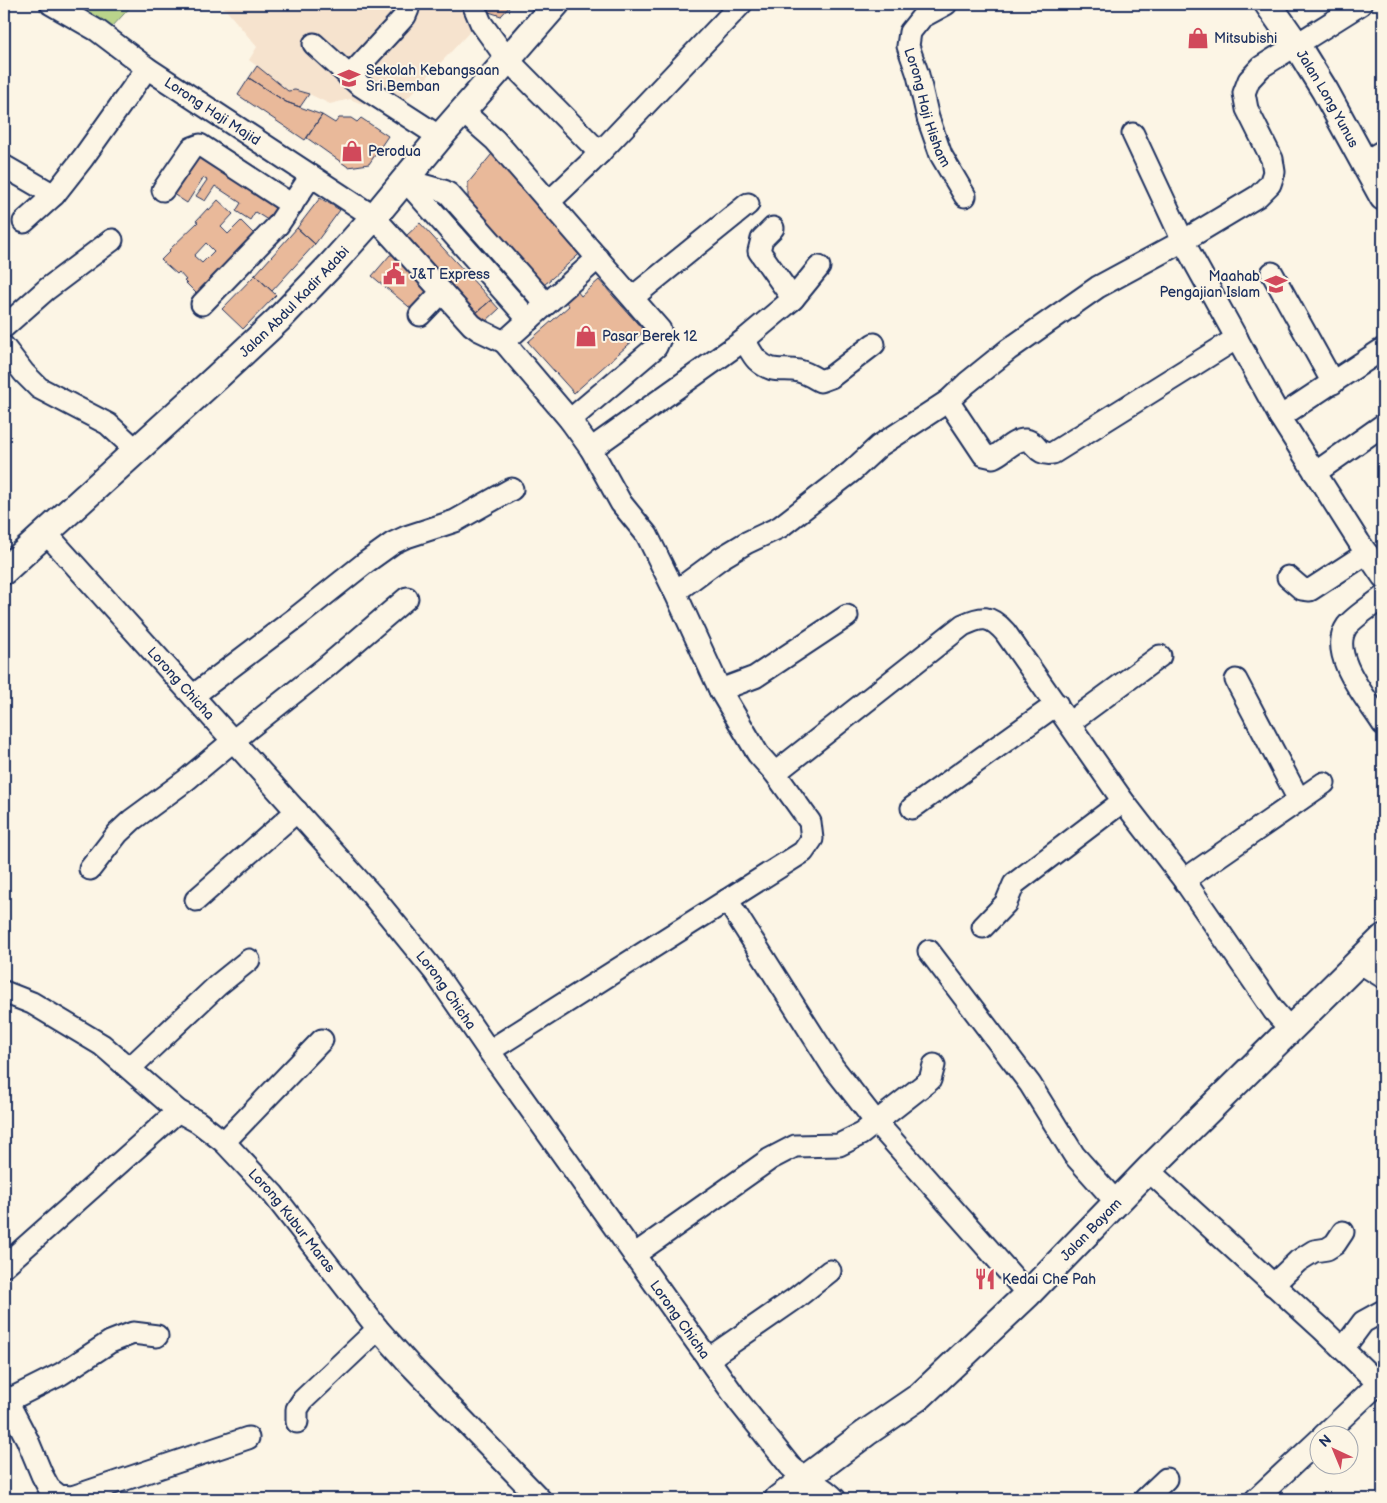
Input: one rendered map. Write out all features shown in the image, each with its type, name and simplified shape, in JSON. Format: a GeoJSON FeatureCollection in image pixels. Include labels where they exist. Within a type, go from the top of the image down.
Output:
{"type":"FeatureCollection","features":[{"type":"Feature","properties":{"kind":"main road","name":"Jalan Abdul Kadir Adabi"},"geometry":{"type":"LineString","coordinates":[[4,571],[217,377],[278,320],[332,265],[462,111],[556,4]]}},
{"type":"Feature","properties":{"kind":"main road","name":"Jalan Long Yunus"},"geometry":{"type":"LineString","coordinates":[[1268,4],[1325,91],[1374,156],[1383,197]]}},
{"type":"Feature","properties":{"kind":"main road","name":"Jalan Bayam"},"geometry":{"type":"LineString","coordinates":[[818,1491],[881,1441],[920,1396],[1028,1294],[1116,1202],[1383,938]]}},
{"type":"Feature","properties":{"kind":"main road"},"geometry":{"type":"LineString","coordinates":[[778,1499],[818,1491]]}},
{"type":"Feature","properties":{"kind":"street","name":"Lorong Haji Majid"},"geometry":{"type":"LineString","coordinates":[[54,4],[98,31],[147,68],[374,217],[472,325],[504,342]]}},
{"type":"Feature","properties":{"kind":"street"},"geometry":{"type":"LineString","coordinates":[[349,77],[405,16],[408,9],[406,4]]}},
{"type":"Feature","properties":{"kind":"street"},"geometry":{"type":"LineString","coordinates":[[473,4],[481,23],[507,60],[600,152]]}},
{"type":"Feature","properties":{"kind":"street"},"geometry":{"type":"LineString","coordinates":[[550,202],[740,4]]}},
{"type":"Feature","properties":{"kind":"street","name":"Lorong Haji Hisham"},"geometry":{"type":"LineString","coordinates":[[946,4],[922,17],[910,32],[908,46],[918,75],[928,118],[941,155],[965,196]]}},
{"type":"Feature","properties":{"kind":"street"},"geometry":{"type":"LineString","coordinates":[[675,592],[721,558],[746,543],[780,528],[851,472],[879,446],[948,401],[1008,350],[1098,287],[1183,241],[1258,196],[1270,184],[1274,172],[1272,159],[1247,109],[1244,93],[1250,80],[1261,67],[1361,4]]}},
{"type":"Feature","properties":{"kind":"street"},"geometry":{"type":"LineString","coordinates":[[314,44],[358,84],[440,138]]}},
{"type":"Feature","properties":{"kind":"street"},"geometry":{"type":"LineString","coordinates":[[24,222],[54,195],[83,158],[147,68]]}},
{"type":"Feature","properties":{"kind":"street"},"geometry":{"type":"LineString","coordinates":[[462,111],[495,140],[658,325],[661,336],[660,342],[656,347],[570,420]]}},
{"type":"Feature","properties":{"kind":"street"},"geometry":{"type":"LineString","coordinates":[[1133,134],[1183,241],[1280,416],[1383,577]]}},
{"type":"Feature","properties":{"kind":"street"},"geometry":{"type":"LineString","coordinates":[[163,190],[192,148],[200,145],[292,205]]}},
{"type":"Feature","properties":{"kind":"street"},"geometry":{"type":"LineString","coordinates":[[4,166],[54,195]]}},
{"type":"Feature","properties":{"kind":"street"},"geometry":{"type":"LineString","coordinates":[[202,304],[274,230],[312,176]]}},
{"type":"Feature","properties":{"kind":"street"},"geometry":{"type":"LineString","coordinates":[[405,180],[449,194],[546,304]]}},
{"type":"Feature","properties":{"kind":"street"},"geometry":{"type":"LineString","coordinates":[[405,180],[529,320]]}},
{"type":"Feature","properties":{"kind":"street"},"geometry":{"type":"LineString","coordinates":[[633,297],[748,204]]}},
{"type":"Feature","properties":{"kind":"street"},"geometry":{"type":"LineString","coordinates":[[773,228],[762,239],[759,251],[793,299]]}},
{"type":"Feature","properties":{"kind":"street"},"geometry":{"type":"LineString","coordinates":[[4,327],[48,289],[112,240]]}},
{"type":"Feature","properties":{"kind":"street"},"geometry":{"type":"LineString","coordinates":[[489,1051],[803,852],[812,839],[810,822],[776,774],[758,754],[720,690],[646,534],[622,503],[591,449],[570,420],[504,342],[598,258]]}},
{"type":"Feature","properties":{"kind":"street"},"geometry":{"type":"LineString","coordinates":[[591,449],[744,340],[793,299],[819,267]]}},
{"type":"Feature","properties":{"kind":"street"},"geometry":{"type":"LineString","coordinates":[[1272,273],[1332,383]]}},
{"type":"Feature","properties":{"kind":"street"},"geometry":{"type":"LineString","coordinates":[[420,315],[442,292]]}},
{"type":"Feature","properties":{"kind":"street"},"geometry":{"type":"LineString","coordinates":[[948,401],[984,455],[993,457],[1016,443],[1025,440],[1046,454],[1053,453],[1237,338]]}},
{"type":"Feature","properties":{"kind":"street"},"geometry":{"type":"LineString","coordinates":[[744,340],[757,360],[771,369],[782,371],[797,370],[820,381],[832,377],[874,344]]}},
{"type":"Feature","properties":{"kind":"street"},"geometry":{"type":"LineString","coordinates":[[4,347],[24,374],[39,388],[108,424],[136,450]]}},
{"type":"Feature","properties":{"kind":"street"},"geometry":{"type":"LineString","coordinates":[[1280,416],[1383,349]]}},
{"type":"Feature","properties":{"kind":"street"},"geometry":{"type":"LineString","coordinates":[[1315,473],[1383,426]]}},
{"type":"Feature","properties":{"kind":"street"},"geometry":{"type":"LineString","coordinates":[[194,695],[393,543],[455,521],[512,489]]}},
{"type":"Feature","properties":{"kind":"street","name":"Lorong Chicha"},"geometry":{"type":"LineString","coordinates":[[46,533],[194,695],[372,895],[434,971],[739,1402],[790,1466],[818,1491]]}},
{"type":"Feature","properties":{"kind":"street"},"geometry":{"type":"LineString","coordinates":[[1288,577],[1302,589],[1310,590],[1367,553]]}},
{"type":"Feature","properties":{"kind":"street"},"geometry":{"type":"LineString","coordinates":[[1383,597],[1348,625],[1341,638],[1342,657],[1383,724]]}},
{"type":"Feature","properties":{"kind":"street"},"geometry":{"type":"LineString","coordinates":[[90,869],[118,833],[132,820],[186,781],[234,740],[326,668],[407,598]]}},
{"type":"Feature","properties":{"kind":"street"},"geometry":{"type":"LineString","coordinates":[[720,690],[755,677],[847,616]]}},
{"type":"Feature","properties":{"kind":"street"},"geometry":{"type":"LineString","coordinates":[[776,774],[955,631],[974,620],[985,618],[996,622],[1057,704],[1123,801],[1184,880],[1274,1011],[1290,1029]]}},
{"type":"Feature","properties":{"kind":"street"},"geometry":{"type":"LineString","coordinates":[[1069,723],[1160,656]]}},
{"type":"Feature","properties":{"kind":"street"},"geometry":{"type":"LineString","coordinates":[[1236,680],[1299,800]]}},
{"type":"Feature","properties":{"kind":"street"},"geometry":{"type":"LineString","coordinates":[[912,808],[1057,704]]}},
{"type":"Feature","properties":{"kind":"street"},"geometry":{"type":"LineString","coordinates":[[1184,880],[1324,783]]}},
{"type":"Feature","properties":{"kind":"street"},"geometry":{"type":"LineString","coordinates":[[982,928],[1006,903],[1014,884],[1123,801]]}},
{"type":"Feature","properties":{"kind":"street"},"geometry":{"type":"LineString","coordinates":[[196,900],[297,811]]}},
{"type":"Feature","properties":{"kind":"street"},"geometry":{"type":"LineString","coordinates":[[726,900],[833,1067],[876,1122],[1028,1294]]}},
{"type":"Feature","properties":{"kind":"street"},"geometry":{"type":"LineString","coordinates":[[929,952],[1030,1084],[1074,1155],[1116,1202]]}},
{"type":"Feature","properties":{"kind":"street"},"geometry":{"type":"LineString","coordinates":[[130,1068],[218,985],[249,960]]}},
{"type":"Feature","properties":{"kind":"street"},"geometry":{"type":"LineString","coordinates":[[1359,962],[1383,977]]}},
{"type":"Feature","properties":{"kind":"street","name":"Lorong Kubur Maras"},"geometry":{"type":"LineString","coordinates":[[4,992],[32,1003],[102,1045],[178,1111],[198,1122],[224,1142],[274,1194],[378,1329],[411,1366],[540,1499]]}},
{"type":"Feature","properties":{"kind":"street"},"geometry":{"type":"LineString","coordinates":[[224,1142],[322,1040]]}},
{"type":"Feature","properties":{"kind":"street"},"geometry":{"type":"LineString","coordinates":[[634,1255],[770,1159],[795,1146],[839,1145],[861,1134],[930,1080],[934,1065]]}},
{"type":"Feature","properties":{"kind":"street"},"geometry":{"type":"LineString","coordinates":[[4,1266],[178,1111]]}},
{"type":"Feature","properties":{"kind":"street"},"geometry":{"type":"LineString","coordinates":[[1148,1170],[1381,1385],[1334,1426]]}},
{"type":"Feature","properties":{"kind":"street"},"geometry":{"type":"LineString","coordinates":[[1273,1285],[1298,1261],[1314,1251],[1327,1249],[1335,1244],[1344,1232]]}},
{"type":"Feature","properties":{"kind":"street"},"geometry":{"type":"LineString","coordinates":[[708,1359],[796,1298],[830,1271]]}},
{"type":"Feature","properties":{"kind":"street"},"geometry":{"type":"LineString","coordinates":[[1343,1349],[1363,1322],[1383,1311]]}},
{"type":"Feature","properties":{"kind":"street"},"geometry":{"type":"LineString","coordinates":[[297,1422],[297,1409],[303,1400],[378,1329]]}},
{"type":"Feature","properties":{"kind":"street"},"geometry":{"type":"LineString","coordinates":[[158,1336],[133,1333],[110,1342],[60,1374],[5,1398],[50,1488],[59,1496],[72,1497],[248,1438]]}},
{"type":"Feature","properties":{"kind":"street"},"geometry":{"type":"LineString","coordinates":[[1256,1499],[1310,1448]]}},
{"type":"Feature","properties":{"kind":"street"},"geometry":{"type":"LineString","coordinates":[[1144,1499],[1166,1479]]}},
{"type":"Feature","properties":{"kind":"shaded area","name":"Sekolah Kebangsaan Sri Bemban"},"geometry":{"type":"Polygon","coordinates":[[[221,4],[468,4],[476,25],[405,101],[395,117],[350,99],[330,104],[309,94],[295,90],[288,91],[249,60],[257,47],[221,4]]]}},
{"type":"Feature","properties":{"kind":"green space"},"geometry":{"type":"Polygon","coordinates":[[[73,4],[133,4],[112,27],[73,4]]]}},
{"type":"Feature","properties":{"kind":"building"},"geometry":{"type":"Polygon","coordinates":[[[486,4],[512,4],[501,16],[489,12],[486,4]]]}},
{"type":"Feature","properties":{"kind":"building"},"geometry":{"type":"Polygon","coordinates":[[[257,66],[288,91],[295,90],[309,94],[300,107],[286,102],[249,78],[257,66]]]}},
{"type":"Feature","properties":{"kind":"building"},"geometry":{"type":"Polygon","coordinates":[[[249,78],[286,102],[322,115],[305,140],[238,95],[249,78]]]}},
{"type":"Feature","properties":{"kind":"building","name":"Perodua"},"geometry":{"type":"Polygon","coordinates":[[[322,115],[335,123],[339,118],[351,118],[357,122],[361,118],[388,136],[369,164],[348,167],[307,138],[322,115]]]}},
{"type":"Feature","properties":{"kind":"building"},"geometry":{"type":"Polygon","coordinates":[[[496,149],[584,250],[544,285],[468,198],[468,183],[496,149]]]}},
{"type":"Feature","properties":{"kind":"building"},"geometry":{"type":"Polygon","coordinates":[[[197,150],[282,205],[271,222],[255,212],[250,220],[236,211],[241,203],[215,186],[205,201],[196,196],[207,180],[203,178],[187,203],[170,192],[197,150]]]}},
{"type":"Feature","properties":{"kind":"building"},"geometry":{"type":"Polygon","coordinates":[[[320,198],[340,210],[315,244],[297,228],[320,198]]]}},
{"type":"Feature","properties":{"kind":"building"},"geometry":{"type":"Polygon","coordinates":[[[218,200],[233,214],[221,227],[228,234],[241,221],[255,235],[198,295],[184,281],[186,280],[179,272],[177,274],[161,260],[198,222],[196,221],[208,208],[209,210],[218,200]],[[206,243],[194,256],[202,263],[214,251],[206,243]]]}},
{"type":"Feature","properties":{"kind":"building"},"geometry":{"type":"Polygon","coordinates":[[[420,223],[491,300],[476,313],[406,236],[420,223]]]}},
{"type":"Feature","properties":{"kind":"building"},"geometry":{"type":"Polygon","coordinates":[[[297,228],[315,244],[272,291],[255,275],[297,228]]]}},
{"type":"Feature","properties":{"kind":"building"},"geometry":{"type":"Polygon","coordinates":[[[402,254],[433,288],[414,311],[372,276],[390,255],[402,254]]]}},
{"type":"Feature","properties":{"kind":"building"},"geometry":{"type":"Polygon","coordinates":[[[255,275],[276,295],[243,329],[222,309],[255,275]]]}},
{"type":"Feature","properties":{"kind":"building","name":"Pasar Berek 12"},"geometry":{"type":"Polygon","coordinates":[[[599,280],[644,331],[574,393],[528,342],[569,306],[565,301],[577,291],[581,296],[599,280]]]}},
{"type":"Feature","properties":{"kind":"building"},"geometry":{"type":"Polygon","coordinates":[[[491,300],[499,309],[485,322],[476,313],[491,300]]]}},
{"type":"Feature","properties":{"kind":"place","name":"Mitsubishi"},"geometry":{"type":"Point","coordinates":[1198,38]}},
{"type":"Feature","properties":{"kind":"place","name":"Sekolah Kebangsaan Sri Bemban"},"geometry":{"type":"Point","coordinates":[349,78]}},
{"type":"Feature","properties":{"kind":"place","name":"Perodua"},"geometry":{"type":"Point","coordinates":[352,151]}},
{"type":"Feature","properties":{"kind":"place","name":"J&T Express"},"geometry":{"type":"Point","coordinates":[394,274]}},
{"type":"Feature","properties":{"kind":"place","name":"Maahab Pengajian Islam"},"geometry":{"type":"Point","coordinates":[1276,284]}},
{"type":"Feature","properties":{"kind":"place","name":"Pasar Berek 12"},"geometry":{"type":"Point","coordinates":[586,336]}},
{"type":"Feature","properties":{"kind":"place","name":"Kedai Che Pah"},"geometry":{"type":"Point","coordinates":[985,1279]}}]}
